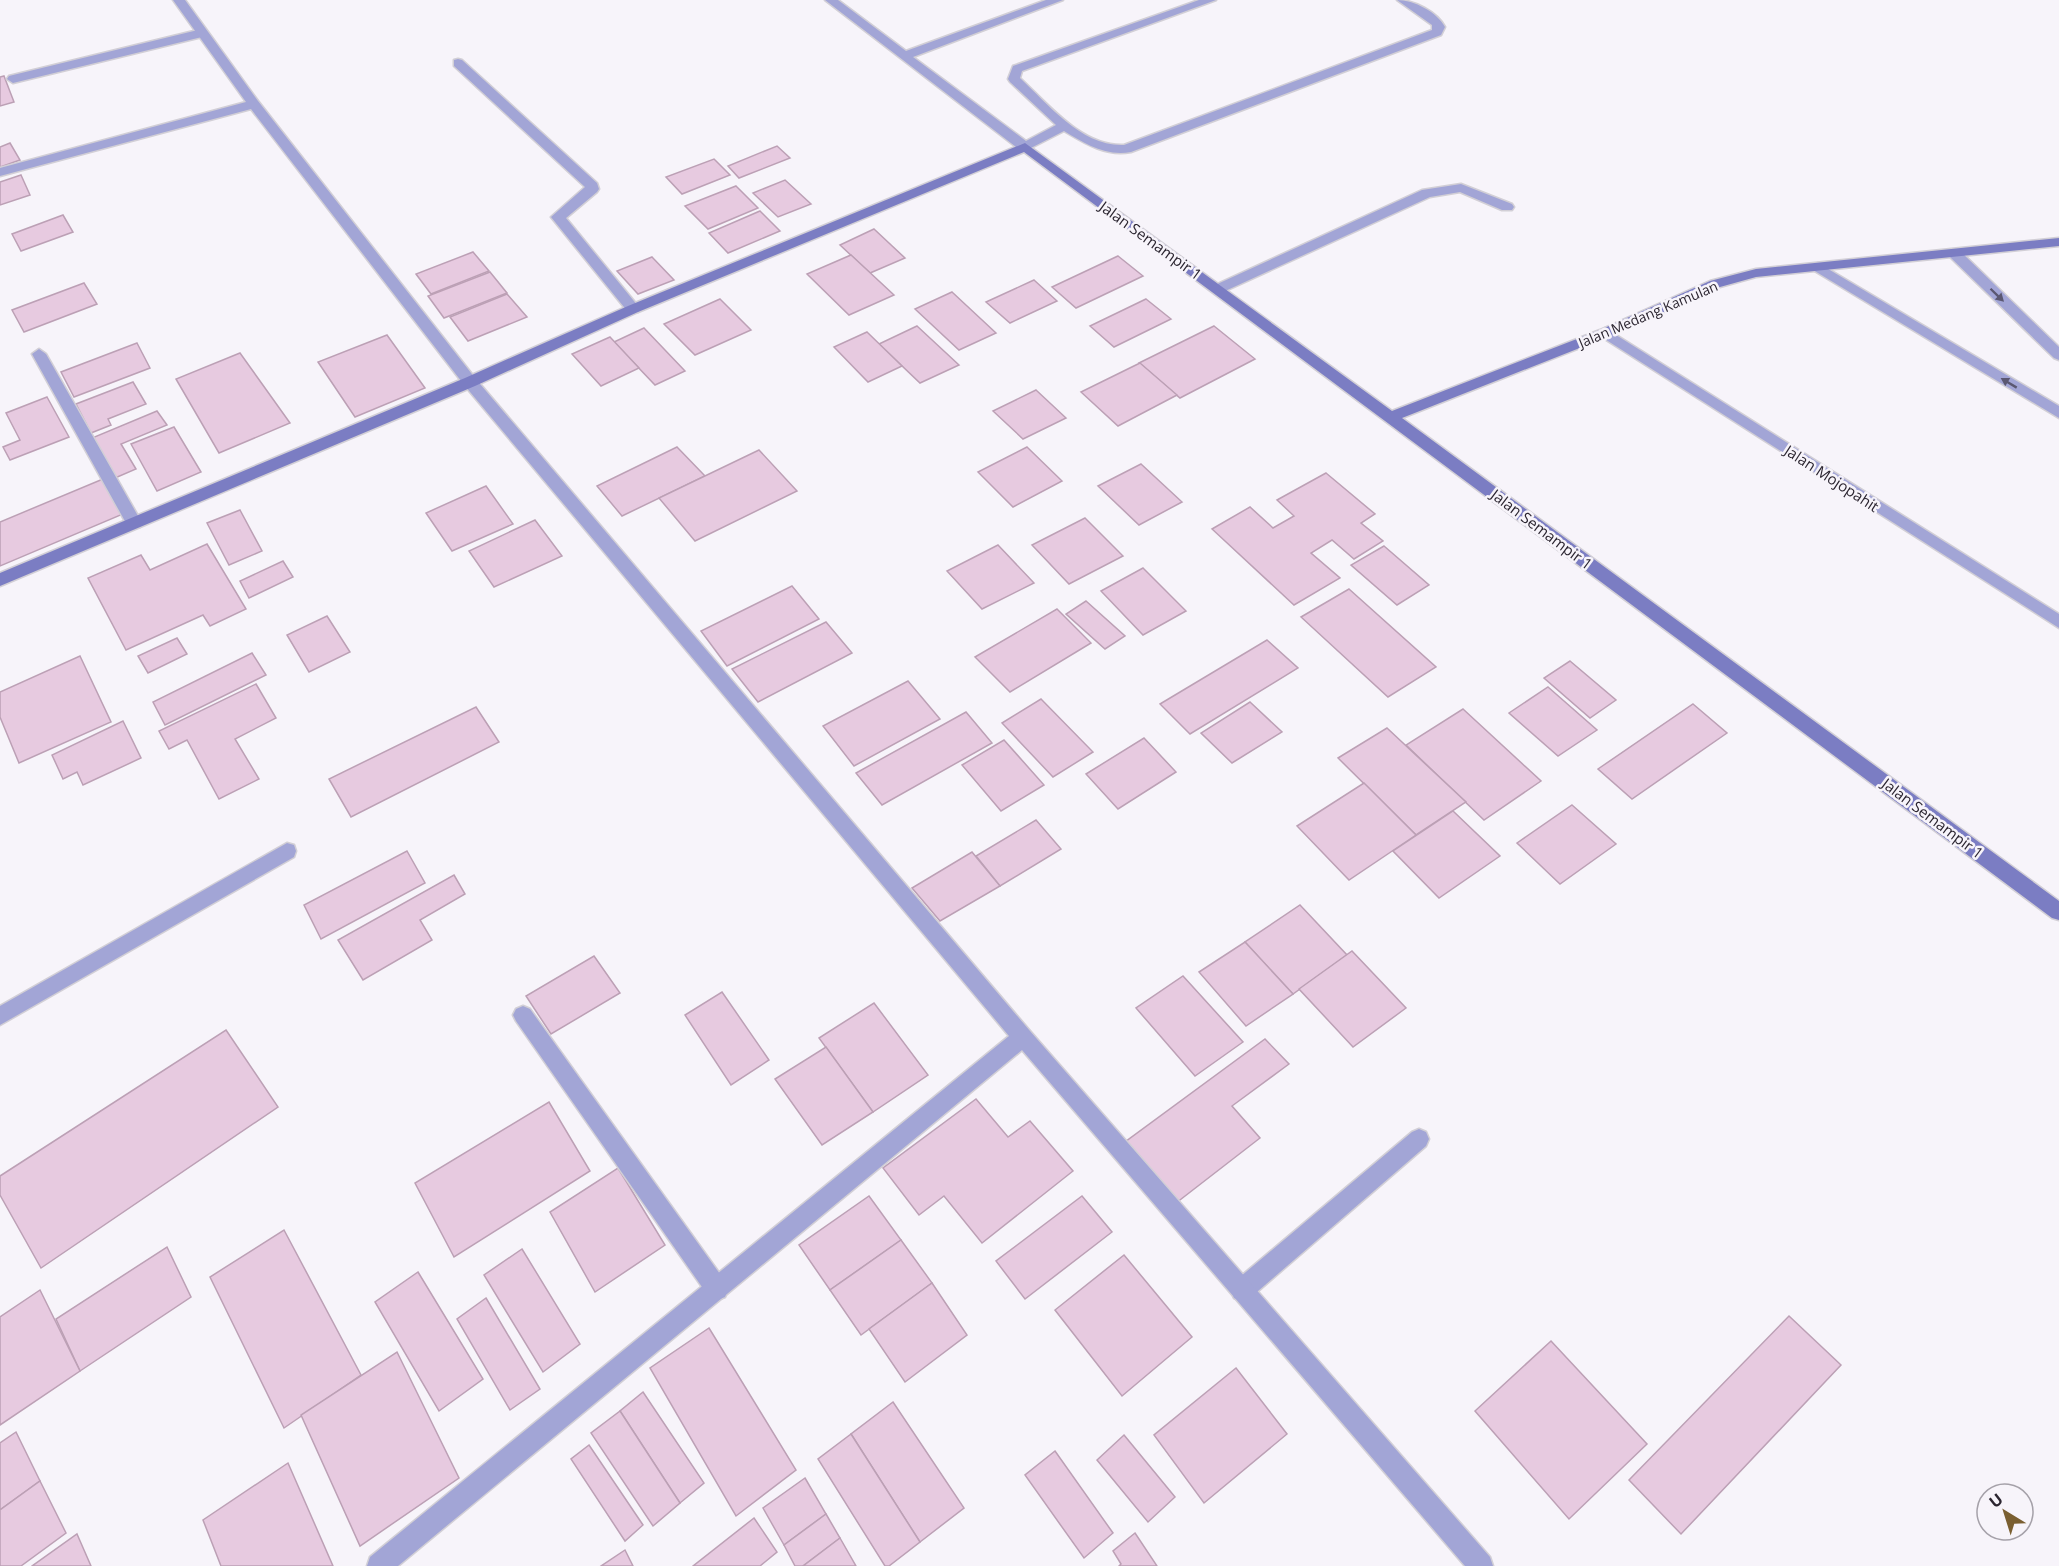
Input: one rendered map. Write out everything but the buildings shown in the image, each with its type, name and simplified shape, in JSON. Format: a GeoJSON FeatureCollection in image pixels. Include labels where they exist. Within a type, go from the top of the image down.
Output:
{"type":"FeatureCollection","features":[{"type":"Feature","properties":{"kind":"street"},"geometry":{"type":"LineString","coordinates":[[179,0],[254,105],[470,382],[1023,1037],[1481,1566]]}},
{"type":"Feature","properties":{"kind":"street"},"geometry":{"type":"LineString","coordinates":[[831,0],[1025,147]]}},
{"type":"Feature","properties":{"kind":"street"},"geometry":{"type":"LineString","coordinates":[[904,56],[1058,0]]}},
{"type":"Feature","properties":{"kind":"street"},"geometry":{"type":"LineString","coordinates":[[1210,0],[1017,69],[1014,80],[1064,126],[1100,147],[1113,150],[1126,149],[1437,32],[1439,27],[1437,23],[1403,0]]}},
{"type":"Feature","properties":{"kind":"street"},"geometry":{"type":"LineString","coordinates":[[13,79],[202,33]]}},
{"type":"Feature","properties":{"kind":"street"},"geometry":{"type":"LineString","coordinates":[[458,63],[592,186],[592,189],[558,217],[633,309]]}},
{"type":"Feature","properties":{"kind":"street"},"geometry":{"type":"LineString","coordinates":[[0,172],[254,105]]}},
{"type":"Feature","properties":{"kind":"street"},"geometry":{"type":"LineString","coordinates":[[0,580],[470,382],[633,309],[1025,147],[1064,126]]}},
{"type":"Feature","properties":{"kind":"street","name":"Jalan Semampir 1"},"geometry":{"type":"LineString","coordinates":[[1025,147],[2059,912]]}},
{"type":"Feature","properties":{"kind":"street"},"geometry":{"type":"LineString","coordinates":[[1218,289],[1427,193],[1461,188],[1507,207]]}},
{"type":"Feature","properties":{"kind":"street","name":"Jalan Medang Kamulan"},"geometry":{"type":"LineString","coordinates":[[1391,417],[1605,333],[1715,284],[1756,273],[2059,243]]}},
{"type":"Feature","properties":{"kind":"street"},"geometry":{"type":"LineString","coordinates":[[1955,254],[2059,355]]}},
{"type":"Feature","properties":{"kind":"street"},"geometry":{"type":"LineString","coordinates":[[1818,267],[2059,413]]}},
{"type":"Feature","properties":{"kind":"street","name":"Jalan Mojopahit"},"geometry":{"type":"LineString","coordinates":[[1605,333],[2059,622]]}},
{"type":"Feature","properties":{"kind":"street"},"geometry":{"type":"LineString","coordinates":[[39,354],[134,523]]}},
{"type":"Feature","properties":{"kind":"street"},"geometry":{"type":"LineString","coordinates":[[0,1016],[287,851]]}},
{"type":"Feature","properties":{"kind":"street"},"geometry":{"type":"LineString","coordinates":[[523,1015],[717,1288]]}},
{"type":"Feature","properties":{"kind":"street"},"geometry":{"type":"LineString","coordinates":[[380,1566],[1023,1037]]}},
{"type":"Feature","properties":{"kind":"street"},"geometry":{"type":"LineString","coordinates":[[1242,1290],[1419,1139]]}}]}
